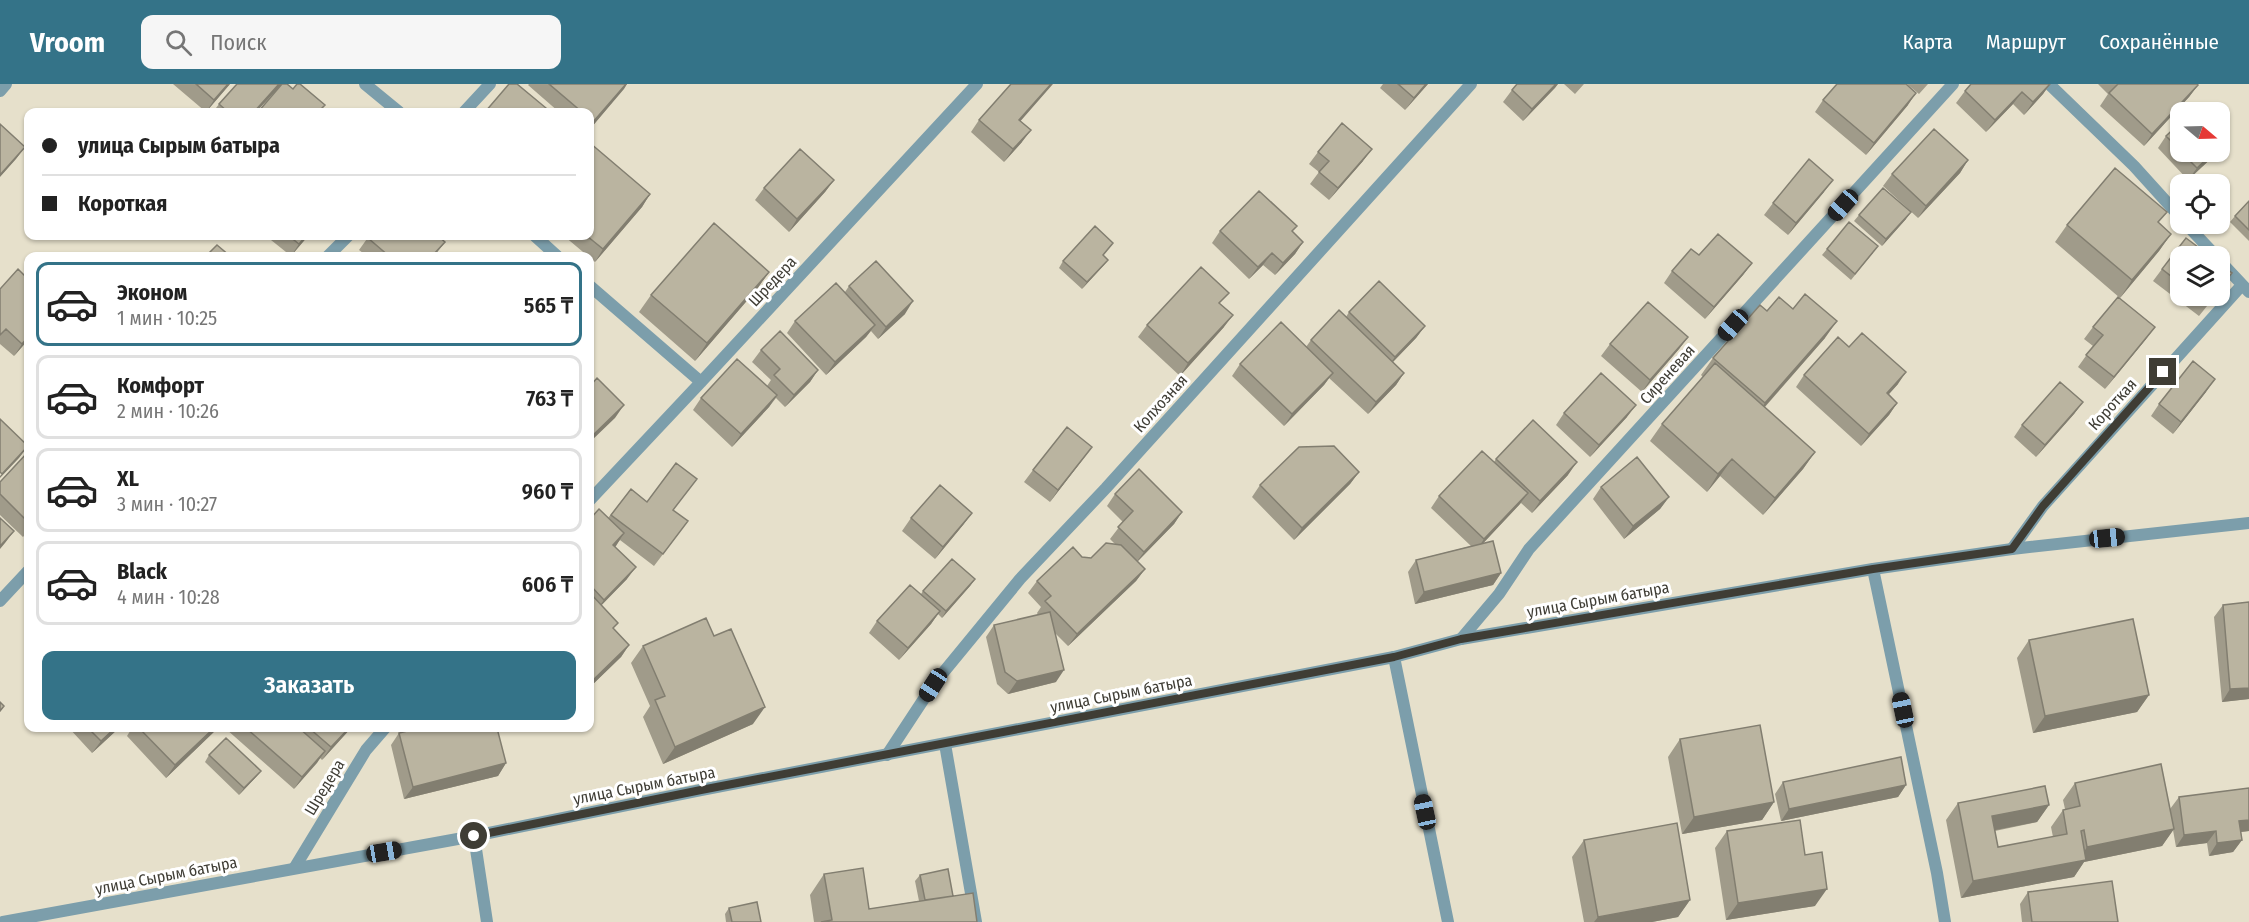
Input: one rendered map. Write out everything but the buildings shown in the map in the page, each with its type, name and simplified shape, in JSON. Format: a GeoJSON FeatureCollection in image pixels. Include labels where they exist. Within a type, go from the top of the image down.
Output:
{"type":"FeatureCollection","features":[{"type":"Feature","properties":{"kind":"street"},"geometry":{"type":"LineString","coordinates":[[0,91],[6,84]]}},
{"type":"Feature","properties":{"kind":"street"},"geometry":{"type":"LineString","coordinates":[[365,84],[394,108]]}},
{"type":"Feature","properties":{"kind":"street"},"geometry":{"type":"LineString","coordinates":[[468,108],[490,84]]}},
{"type":"Feature","properties":{"kind":"street","name":"Шредера"},"geometry":{"type":"LineString","coordinates":[[594,496],[977,84]]}},
{"type":"Feature","properties":{"kind":"street","name":"Колхозная"},"geometry":{"type":"LineString","coordinates":[[887,755],[933,685],[1020,579],[1106,488],[1471,84]]}},
{"type":"Feature","properties":{"kind":"street","name":"Сиреневая"},"geometry":{"type":"LineString","coordinates":[[1461,639],[1499,594],[1529,549],[1953,84]]}},
{"type":"Feature","properties":{"kind":"street"},"geometry":{"type":"LineString","coordinates":[[2049,84],[2134,166],[2170,206]]}},
{"type":"Feature","properties":{"kind":"street"},"geometry":{"type":"LineString","coordinates":[[2195,234],[2207,246]]}},
{"type":"Feature","properties":{"kind":"street"},"geometry":{"type":"LineString","coordinates":[[332,252],[344,240]]}},
{"type":"Feature","properties":{"kind":"street"},"geometry":{"type":"LineString","coordinates":[[539,240],[553,252]]}},
{"type":"Feature","properties":{"kind":"street"},"geometry":{"type":"LineString","coordinates":[[2230,272],[2245,289]]}},
{"type":"Feature","properties":{"kind":"street"},"geometry":{"type":"LineString","coordinates":[[594,289],[701,382]]}},
{"type":"Feature","properties":{"kind":"street","name":"Короткая"},"geometry":{"type":"LineString","coordinates":[[2012,549],[2043,506],[2245,289]]}},
{"type":"Feature","properties":{"kind":"street","name":"улица Сырым батыра"},"geometry":{"type":"LineString","coordinates":[[3,922],[474,836],[1394,657],[1461,639],[1873,569],[2012,549],[2249,523]]}},
{"type":"Feature","properties":{"kind":"street"},"geometry":{"type":"LineString","coordinates":[[1873,569],[1937,873],[1945,922]]}},
{"type":"Feature","properties":{"kind":"street"},"geometry":{"type":"LineString","coordinates":[[0,601],[24,575]]}},
{"type":"Feature","properties":{"kind":"street"},"geometry":{"type":"LineString","coordinates":[[1394,657],[1448,922]]}},
{"type":"Feature","properties":{"kind":"street","name":"Шредера"},"geometry":{"type":"LineString","coordinates":[[295,867],[366,750],[382,732]]}},
{"type":"Feature","properties":{"kind":"street"},"geometry":{"type":"LineString","coordinates":[[945,744],[976,922]]}},
{"type":"Feature","properties":{"kind":"street"},"geometry":{"type":"LineString","coordinates":[[474,836],[487,922]]}},
{"type":"Feature","properties":{"kind":"route"},"geometry":{"type":"LineString","coordinates":[[474,836],[1394,657],[1461,639],[1873,569],[2012,549],[2043,506],[2163,372]]}}]}
